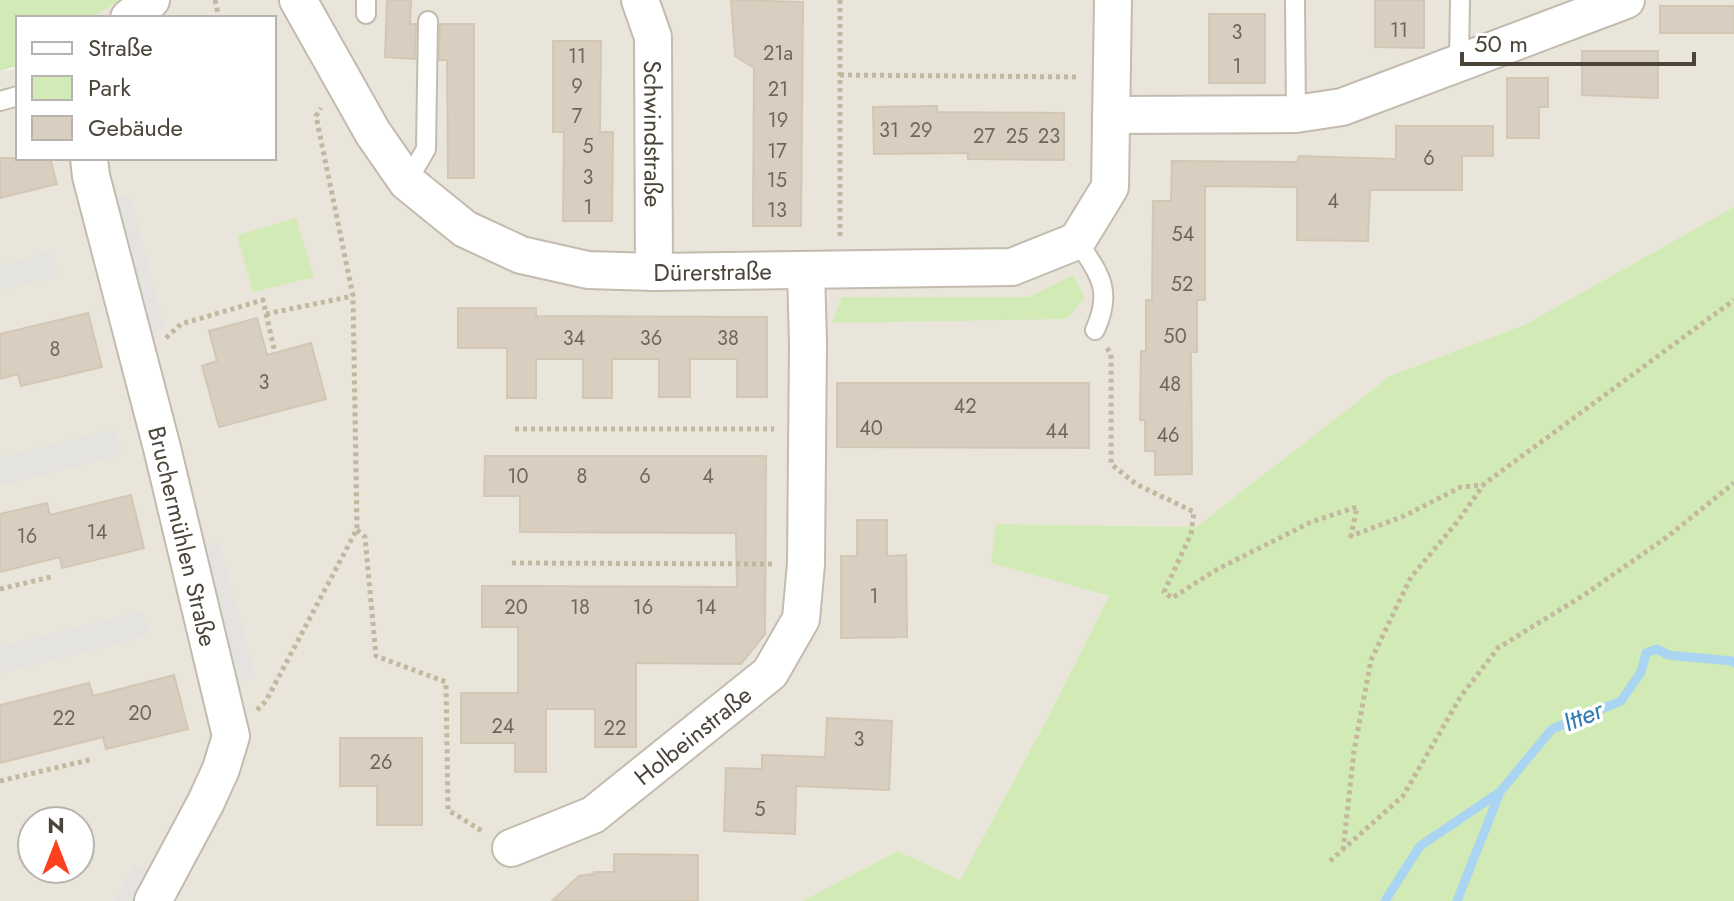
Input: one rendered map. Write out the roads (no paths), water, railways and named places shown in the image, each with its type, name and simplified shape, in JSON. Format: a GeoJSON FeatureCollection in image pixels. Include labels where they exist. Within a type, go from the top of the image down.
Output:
{"type":"FeatureCollection","features":[{"type":"Feature","properties":{"kind":"street"},"geometry":{"type":"LineString","coordinates":[[131,16],[151,0]]}},
{"type":"Feature","properties":{"kind":"street","name":"Dürerstraße"},"geometry":{"type":"LineString","coordinates":[[298,0],[373,133],[407,182],[465,229],[521,255],[588,270],[654,272],[1012,267],[1077,241]]}},
{"type":"Feature","properties":{"kind":"street","name":"Schwindstraße"},"geometry":{"type":"LineString","coordinates":[[640,0],[653,37],[654,272]]}},
{"type":"Feature","properties":{"kind":"street"},"geometry":{"type":"LineString","coordinates":[[1077,241],[1110,187],[1113,0]]}},
{"type":"Feature","properties":{"kind":"street"},"geometry":{"type":"LineString","coordinates":[[1111,115],[1296,114],[1342,107],[1626,0]]}},
{"type":"Feature","properties":{"kind":"street","name":"Bruchermühlen Straße"},"geometry":{"type":"LineString","coordinates":[[89,160],[203,610],[231,736],[206,802],[153,901]]}},
{"type":"Feature","properties":{"kind":"street","name":"Holbeinstraße"},"geometry":{"type":"LineString","coordinates":[[511,848],[593,815],[770,673],[801,619],[806,564],[806,270]]}},
{"type":"Feature","properties":{"kind":"lane"},"geometry":{"type":"LineString","coordinates":[[1295,0],[1296,114]]}},
{"type":"Feature","properties":{"kind":"lane"},"geometry":{"type":"LineString","coordinates":[[1459,62],[1460,0]]}},
{"type":"Feature","properties":{"kind":"lane"},"geometry":{"type":"LineString","coordinates":[[407,182],[426,149],[428,21]]}},
{"type":"Feature","properties":{"kind":"lane"},"geometry":{"type":"LineString","coordinates":[[1077,241],[1104,287],[1104,310],[1095,330]]}},
{"type":"Feature","properties":{"kind":"waterway","name":"Itter"},"geometry":{"type":"LineString","coordinates":[[1457,901],[1500,792],[1552,729],[1621,701],[1641,672],[1646,653],[1657,649],[1668,655],[1734,663]]}},
{"type":"Feature","properties":{"kind":"waterway"},"geometry":{"type":"LineString","coordinates":[[1385,901],[1420,846],[1500,792]]}}]}
